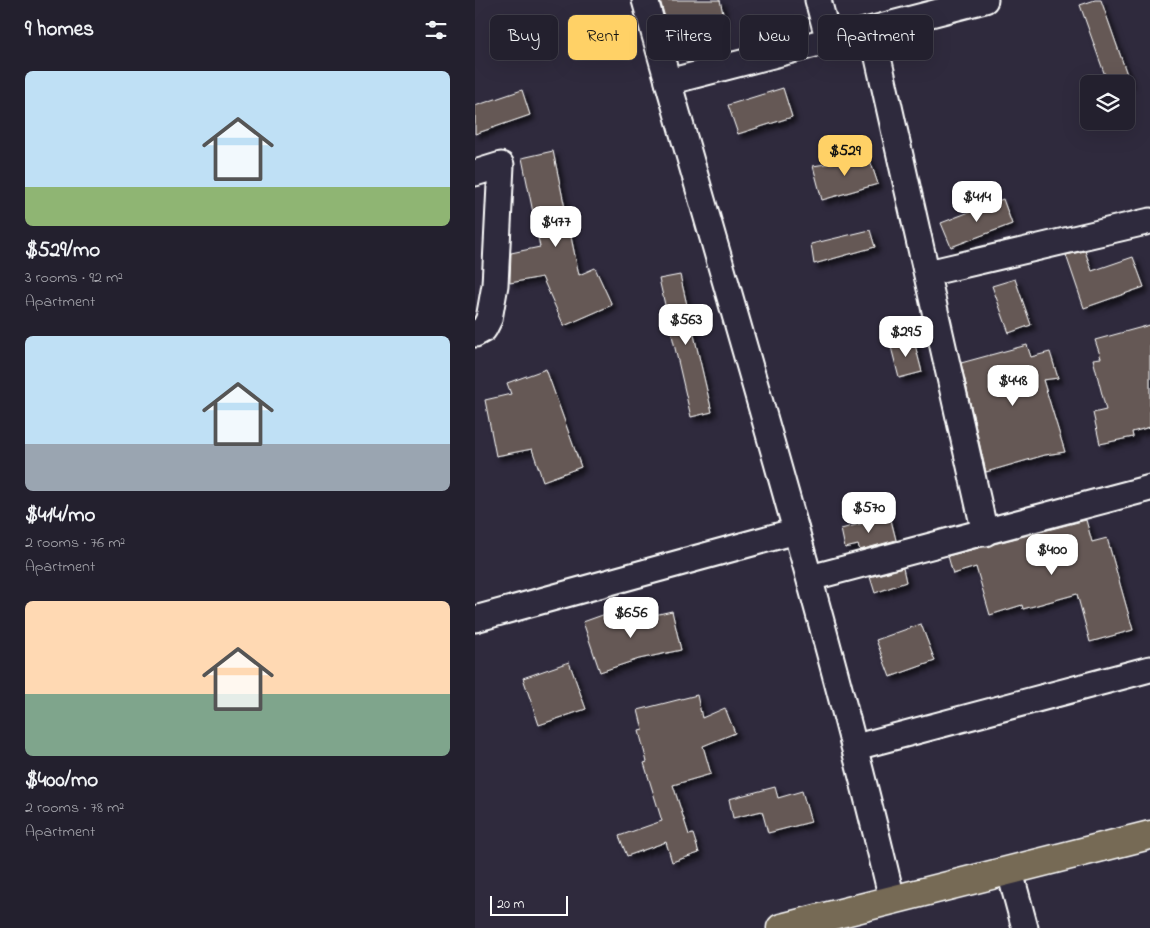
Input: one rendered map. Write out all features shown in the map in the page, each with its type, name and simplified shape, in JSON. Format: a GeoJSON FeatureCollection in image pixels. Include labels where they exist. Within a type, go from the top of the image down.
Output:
{"type":"FeatureCollection","features":[{"type":"Feature","properties":{"kind":"highway"},"geometry":{"type":"LineString","coordinates":[[788,927],[892,899],[1010,872],[1150,835]]}},
{"type":"Feature","properties":{"kind":"street"},"geometry":{"type":"LineString","coordinates":[[645,0],[810,578],[856,747],[892,899]]}},
{"type":"Feature","properties":{"kind":"street"},"geometry":{"type":"LineString","coordinates":[[818,0],[822,15]]}},
{"type":"Feature","properties":{"kind":"street"},"geometry":{"type":"LineString","coordinates":[[929,15],[985,0]]}},
{"type":"Feature","properties":{"kind":"street"},"geometry":{"type":"LineString","coordinates":[[668,82],[818,44]]}},
{"type":"Feature","properties":{"kind":"street"},"geometry":{"type":"LineString","coordinates":[[880,60],[985,533]]}},
{"type":"Feature","properties":{"kind":"street"},"geometry":{"type":"LineString","coordinates":[[475,173],[501,165],[495,285],[489,319],[484,329],[475,334]]}},
{"type":"Feature","properties":{"kind":"street"},"geometry":{"type":"LineString","coordinates":[[928,273],[1150,221]]}},
{"type":"Feature","properties":{"kind":"street"},"geometry":{"type":"LineString","coordinates":[[810,578],[1150,488]]}},
{"type":"Feature","properties":{"kind":"street"},"geometry":{"type":"LineString","coordinates":[[475,618],[796,532]]}},
{"type":"Feature","properties":{"kind":"street"},"geometry":{"type":"LineString","coordinates":[[856,747],[1150,669]]}},
{"type":"Feature","properties":{"kind":"street"},"geometry":{"type":"LineString","coordinates":[[1010,872],[1025,928]]}},
{"type":"Feature","properties":{"kind":"building"},"geometry":{"type":"Polygon","coordinates":[[[660,0],[720,0],[723,15],[664,15],[660,0]]]}},
{"type":"Feature","properties":{"kind":"building"},"geometry":{"type":"Polygon","coordinates":[[[1101,0],[1127,75],[1105,75],[1080,5],[1101,0]]]}},
{"type":"Feature","properties":{"kind":"building"},"geometry":{"type":"Polygon","coordinates":[[[783,88],[792,117],[738,134],[728,105],[783,88]]]}},
{"type":"Feature","properties":{"kind":"building"},"geometry":{"type":"Polygon","coordinates":[[[522,90],[530,115],[475,134],[475,106],[522,90]]]}},
{"type":"Feature","properties":{"kind":"building"},"geometry":{"type":"Polygon","coordinates":[[[553,151],[579,275],[595,268],[612,305],[564,326],[542,277],[510,283],[511,253],[540,247],[522,158],[553,151]]]}},
{"type":"Feature","properties":{"kind":"building"},"geometry":{"type":"Polygon","coordinates":[[[869,157],[878,184],[822,200],[813,166],[869,157]]]}},
{"type":"Feature","properties":{"kind":"building"},"geometry":{"type":"Polygon","coordinates":[[[1003,199],[1012,224],[951,247],[941,223],[1003,199]]]}},
{"type":"Feature","properties":{"kind":"building"},"geometry":{"type":"Polygon","coordinates":[[[870,230],[875,247],[814,264],[811,244],[870,230]]]}},
{"type":"Feature","properties":{"kind":"building"},"geometry":{"type":"Polygon","coordinates":[[[1085,251],[1092,271],[1133,257],[1144,287],[1084,308],[1066,255],[1085,251]]]}},
{"type":"Feature","properties":{"kind":"building"},"geometry":{"type":"Polygon","coordinates":[[[680,275],[712,412],[691,417],[659,279],[680,275]]]}},
{"type":"Feature","properties":{"kind":"building"},"geometry":{"type":"Polygon","coordinates":[[[1015,279],[1031,325],[1009,333],[992,286],[1015,279]]]}},
{"type":"Feature","properties":{"kind":"building"},"geometry":{"type":"Polygon","coordinates":[[[1150,325],[1150,427],[1132,432],[1133,437],[1100,444],[1093,413],[1106,410],[1093,359],[1101,358],[1095,340],[1150,325]]]}},
{"type":"Feature","properties":{"kind":"building"},"geometry":{"type":"Polygon","coordinates":[[[913,337],[922,372],[899,378],[890,343],[913,337]]]}},
{"type":"Feature","properties":{"kind":"building"},"geometry":{"type":"Polygon","coordinates":[[[1027,345],[1031,357],[1050,352],[1058,378],[1043,380],[1065,452],[1045,455],[986,472],[961,363],[1027,345]]]}},
{"type":"Feature","properties":{"kind":"building"},"geometry":{"type":"Polygon","coordinates":[[[546,369],[581,467],[543,481],[532,449],[496,456],[485,400],[511,394],[507,383],[546,369]]]}},
{"type":"Feature","properties":{"kind":"building"},"geometry":{"type":"Polygon","coordinates":[[[890,516],[896,540],[860,550],[858,545],[845,548],[841,529],[890,516]]]}},
{"type":"Feature","properties":{"kind":"building"},"geometry":{"type":"Polygon","coordinates":[[[1086,520],[1092,542],[1107,538],[1133,630],[1090,642],[1077,594],[1023,609],[1022,605],[990,615],[976,567],[953,574],[948,556],[1086,520]]]}},
{"type":"Feature","properties":{"kind":"building"},"geometry":{"type":"Polygon","coordinates":[[[903,568],[906,582],[875,593],[870,577],[903,568]]]}},
{"type":"Feature","properties":{"kind":"building"},"geometry":{"type":"Polygon","coordinates":[[[672,611],[681,650],[639,659],[600,672],[583,622],[611,612],[614,624],[672,611]]]}},
{"type":"Feature","properties":{"kind":"building"},"geometry":{"type":"Polygon","coordinates":[[[921,624],[935,661],[890,677],[876,640],[921,624]]]}},
{"type":"Feature","properties":{"kind":"building"},"geometry":{"type":"Polygon","coordinates":[[[569,662],[586,709],[539,725],[523,678],[569,662]]]}},
{"type":"Feature","properties":{"kind":"building"},"geometry":{"type":"Polygon","coordinates":[[[697,695],[702,718],[725,708],[735,733],[703,746],[711,774],[673,785],[689,835],[693,834],[699,853],[672,862],[666,842],[627,856],[619,836],[662,821],[644,763],[647,762],[639,731],[643,730],[638,710],[697,695]]]}},
{"type":"Feature","properties":{"kind":"building"},"geometry":{"type":"Polygon","coordinates":[[[775,787],[778,798],[802,791],[811,822],[768,833],[762,811],[733,818],[729,799],[775,787]]]}}]}
